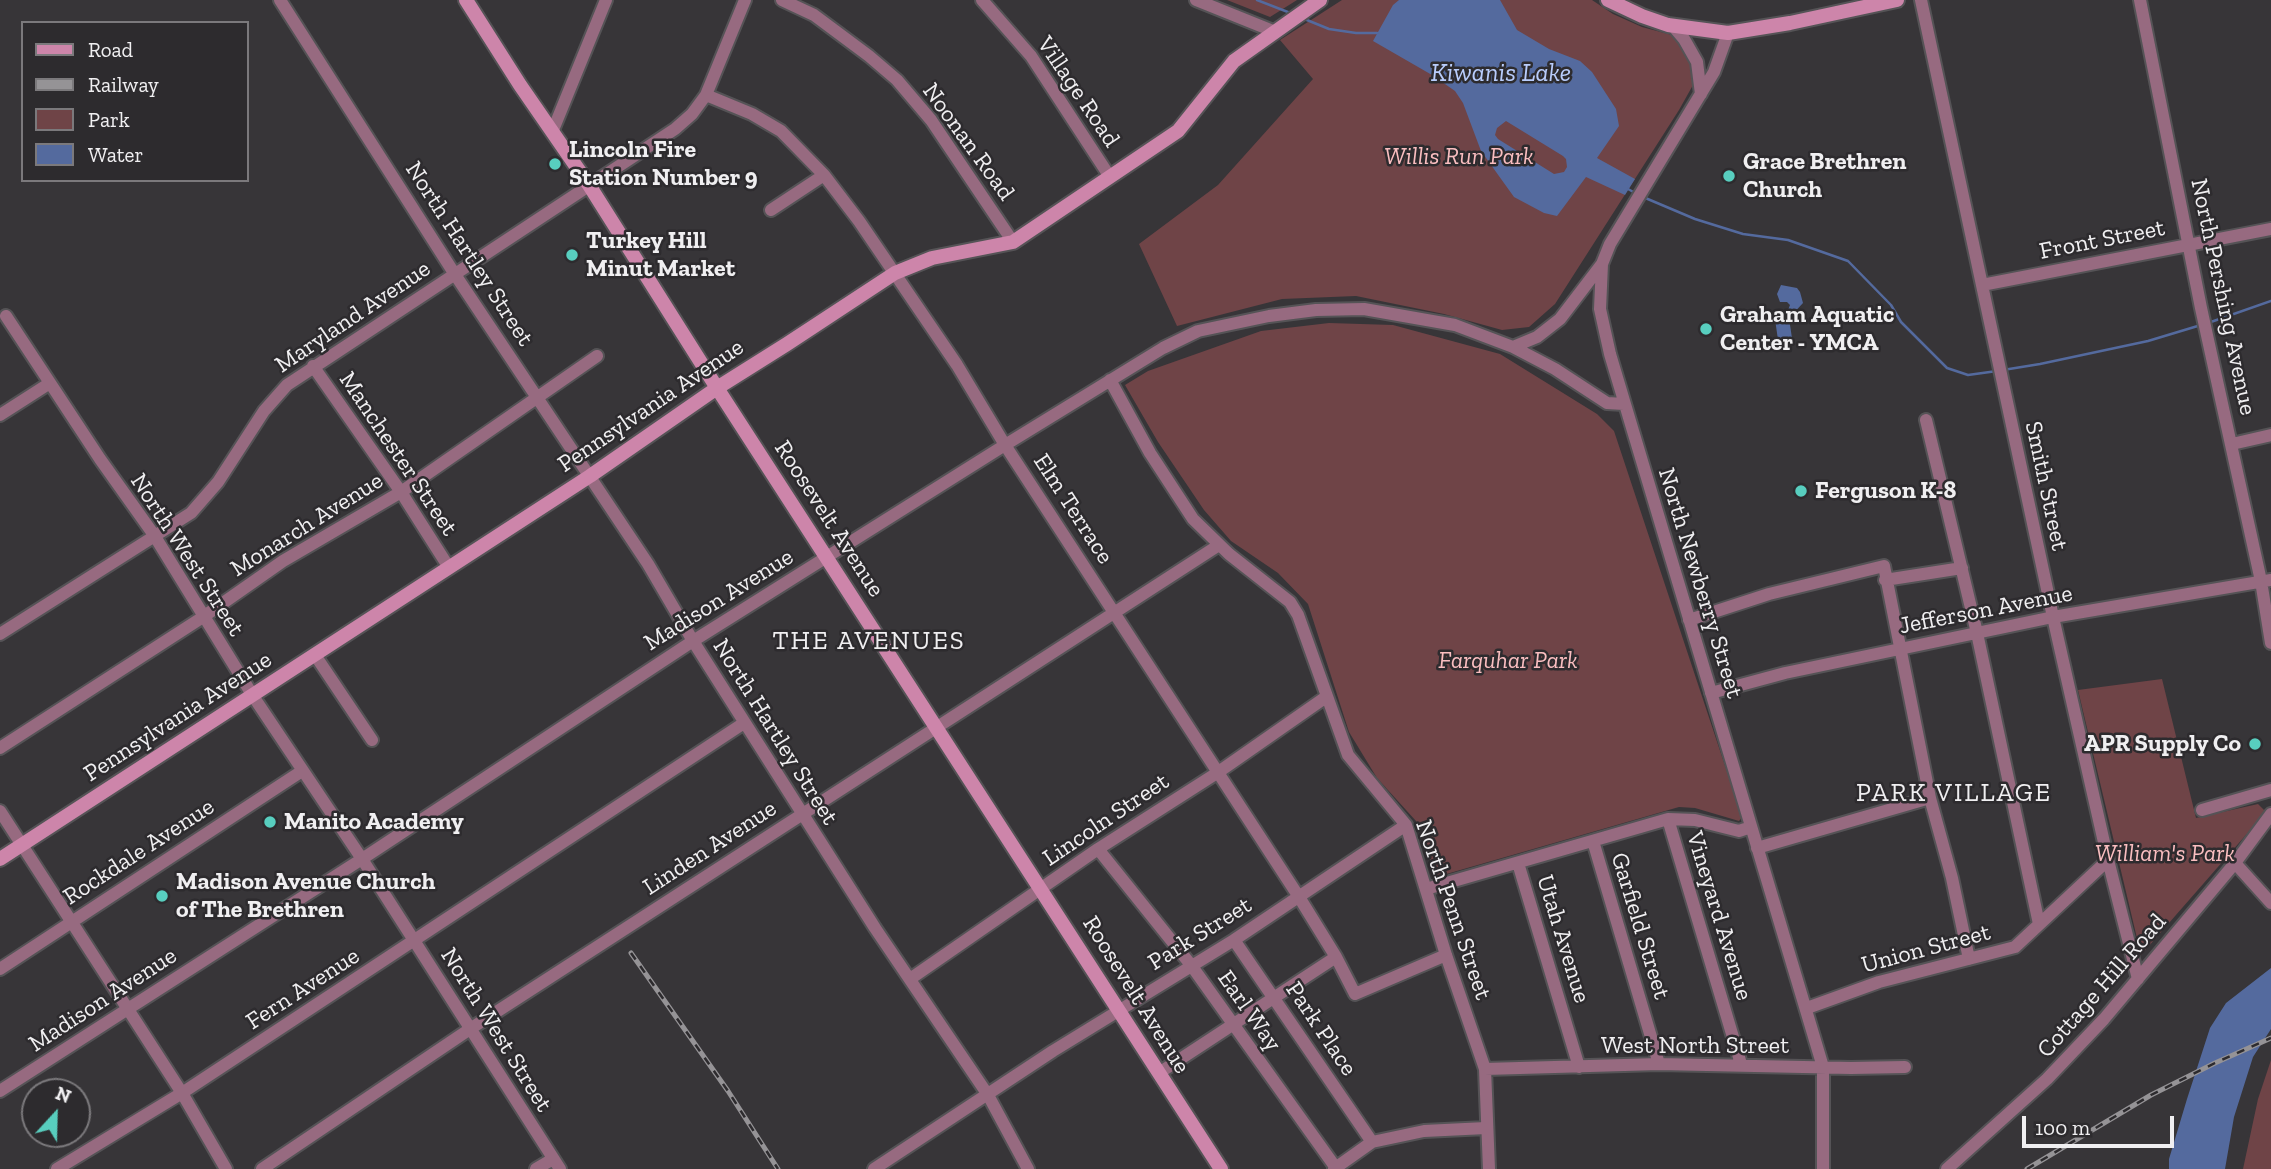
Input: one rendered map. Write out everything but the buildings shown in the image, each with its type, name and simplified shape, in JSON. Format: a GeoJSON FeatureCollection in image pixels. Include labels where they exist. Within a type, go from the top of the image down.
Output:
{"type":"FeatureCollection","features":[{"type":"Feature","properties":{"kind":"street","name":"North Hartley Street"},"geometry":{"type":"LineString","coordinates":[[280,0],[454,273],[648,564],[692,640],[802,814],[988,1095],[1028,1169]]}},
{"type":"Feature","properties":{"kind":"street","name":"Roosevelt Avenue"},"geometry":{"type":"LineString","coordinates":[[466,0],[589,185],[1221,1169]]}},
{"type":"Feature","properties":{"kind":"street"},"geometry":{"type":"LineString","coordinates":[[553,130],[606,0]]}},
{"type":"Feature","properties":{"kind":"street","name":"Maryland Avenue"},"geometry":{"type":"LineString","coordinates":[[0,634],[191,513],[218,482],[264,411],[287,385],[675,129],[692,114],[706,95],[745,0]]}},
{"type":"Feature","properties":{"kind":"street","name":"Noonan Road"},"geometry":{"type":"LineString","coordinates":[[782,0],[814,15],[897,80],[931,120],[1013,242]]}},
{"type":"Feature","properties":{"kind":"street","name":"Village Road"},"geometry":{"type":"LineString","coordinates":[[982,0],[1031,56],[1110,177]]}},
{"type":"Feature","properties":{"kind":"street"},"geometry":{"type":"LineString","coordinates":[[1196,0],[1278,27]]}},
{"type":"Feature","properties":{"kind":"street"},"geometry":{"type":"LineString","coordinates":[[1608,0],[1642,16],[1673,26],[1728,33],[1897,0]]}},
{"type":"Feature","properties":{"kind":"street","name":"Smith Street"},"geometry":{"type":"LineString","coordinates":[[1921,0],[2053,617],[2138,979]]}},
{"type":"Feature","properties":{"kind":"street","name":"North Pershing Avenue"},"geometry":{"type":"LineString","coordinates":[[2140,0],[2201,308],[2266,580],[2271,643]]}},
{"type":"Feature","properties":{"kind":"street","name":"Pennsylvania Avenue"},"geometry":{"type":"LineString","coordinates":[[0,859],[590,476],[717,387],[895,272],[932,258],[1013,242],[1178,131],[1234,61],[1314,3]]}},
{"type":"Feature","properties":{"kind":"street"},"geometry":{"type":"LineString","coordinates":[[1673,26],[1697,62],[1700,94]]}},
{"type":"Feature","properties":{"kind":"street","name":"North Newberry Street"},"geometry":{"type":"LineString","coordinates":[[1728,33],[1714,72],[1610,244],[1602,264],[1600,309],[1602,328],[1823,1067],[1823,1169]]}},
{"type":"Feature","properties":{"kind":"street","name":"Elm Terrace"},"geometry":{"type":"LineString","coordinates":[[706,95],[752,114],[781,131],[824,175],[895,272],[1299,897],[1355,994],[1446,955]]}},
{"type":"Feature","properties":{"kind":"street"},"geometry":{"type":"LineString","coordinates":[[771,210],[824,175]]}},
{"type":"Feature","properties":{"kind":"street","name":"Front Street"},"geometry":{"type":"LineString","coordinates":[[1982,285],[2271,229]]}},
{"type":"Feature","properties":{"kind":"street"},"geometry":{"type":"LineString","coordinates":[[1513,347],[1537,337],[1560,319],[1602,264]]}},
{"type":"Feature","properties":{"kind":"street","name":"Madison Avenue"},"geometry":{"type":"LineString","coordinates":[[0,1091],[362,859],[692,640],[1005,444],[1163,348],[1198,331],[1316,310],[1364,309],[1455,325],[1513,347],[1555,369],[1607,403],[1625,404]]}},
{"type":"Feature","properties":{"kind":"street","name":"North West Street"},"geometry":{"type":"LineString","coordinates":[[6,316],[154,535],[202,617],[362,859],[556,1164]]}},
{"type":"Feature","properties":{"kind":"street","name":"Monarch Avenue"},"geometry":{"type":"LineString","coordinates":[[0,748],[283,561],[401,492],[597,356]]}},
{"type":"Feature","properties":{"kind":"street","name":"Manchester Street"},"geometry":{"type":"LineString","coordinates":[[313,366],[401,492],[448,566]]}},
{"type":"Feature","properties":{"kind":"street","name":"North Penn Street"},"geometry":{"type":"LineString","coordinates":[[1110,380],[1150,453],[1193,519],[1219,545],[1290,602],[1298,615],[1348,755],[1406,825],[1485,1069],[1489,1169]]}},
{"type":"Feature","properties":{"kind":"street"},"geometry":{"type":"LineString","coordinates":[[0,415],[50,383]]}},
{"type":"Feature","properties":{"kind":"street"},"geometry":{"type":"LineString","coordinates":[[1926,420],[1977,632],[2039,923]]}},
{"type":"Feature","properties":{"kind":"street"},"geometry":{"type":"LineString","coordinates":[[2232,444],[2271,435]]}},
{"type":"Feature","properties":{"kind":"street","name":"Linden Avenue"},"geometry":{"type":"LineString","coordinates":[[262,1169],[470,1029],[1021,674],[1114,610],[1219,545]]}},
{"type":"Feature","properties":{"kind":"street"},"geometry":{"type":"LineString","coordinates":[[1689,620],[1769,594],[1884,566],[1930,798],[1952,878],[1969,959]]}},
{"type":"Feature","properties":{"kind":"street"},"geometry":{"type":"LineString","coordinates":[[1885,580],[1962,568]]}},
{"type":"Feature","properties":{"kind":"street","name":"Jefferson Avenue"},"geometry":{"type":"LineString","coordinates":[[1712,693],[1785,673],[1977,632],[2266,580]]}},
{"type":"Feature","properties":{"kind":"street"},"geometry":{"type":"LineString","coordinates":[[315,655],[372,740]]}},
{"type":"Feature","properties":{"kind":"street","name":"Lincoln Street"},"geometry":{"type":"LineString","coordinates":[[910,979],[976,931],[1326,697]]}},
{"type":"Feature","properties":{"kind":"street","name":"Fern Avenue"},"geometry":{"type":"LineString","coordinates":[[57,1169],[182,1093],[744,723]]}},
{"type":"Feature","properties":{"kind":"street","name":"Rockdale Avenue"},"geometry":{"type":"LineString","coordinates":[[0,969],[302,771]]}},
{"type":"Feature","properties":{"kind":"street"},"geometry":{"type":"LineString","coordinates":[[2202,810],[2271,790]]}},
{"type":"Feature","properties":{"kind":"street"},"geometry":{"type":"LineString","coordinates":[[1758,848],[1930,798]]}},
{"type":"Feature","properties":{"kind":"street"},"geometry":{"type":"LineString","coordinates":[[0,811],[182,1093],[226,1169]]}},
{"type":"Feature","properties":{"kind":"street","name":"Cottage Hill Road"},"geometry":{"type":"LineString","coordinates":[[1947,1169],[2047,1079],[2104,1019],[2235,863],[2271,814]]}},
{"type":"Feature","properties":{"kind":"street"},"geometry":{"type":"LineString","coordinates":[[1426,889],[1668,819],[1695,820],[1739,831],[1751,827]]}},
{"type":"Feature","properties":{"kind":"street","name":"Vineyard Avenue"},"geometry":{"type":"LineString","coordinates":[[1668,819],[1741,1064]]}},
{"type":"Feature","properties":{"kind":"street","name":"Park Street"},"geometry":{"type":"LineString","coordinates":[[874,1169],[1118,1009],[1234,940],[1406,825]]}},
{"type":"Feature","properties":{"kind":"street","name":"Garfield Street"},"geometry":{"type":"LineString","coordinates":[[1593,841],[1659,1063]]}},
{"type":"Feature","properties":{"kind":"street","name":"Earl Way"},"geometry":{"type":"LineString","coordinates":[[1098,849],[1191,964],[1335,1168]]}},
{"type":"Feature","properties":{"kind":"street","name":"Union Street"},"geometry":{"type":"LineString","coordinates":[[1807,1007],[1879,982],[2015,947],[2108,860]]}},
{"type":"Feature","properties":{"kind":"street","name":"Utah Avenue"},"geometry":{"type":"LineString","coordinates":[[1518,863],[1579,1068]]}},
{"type":"Feature","properties":{"kind":"street"},"geometry":{"type":"LineString","coordinates":[[2235,863],[2271,903]]}},
{"type":"Feature","properties":{"kind":"street","name":"Park Place"},"geometry":{"type":"LineString","coordinates":[[1234,940],[1372,1142]]}},
{"type":"Feature","properties":{"kind":"street"},"geometry":{"type":"LineString","coordinates":[[1159,1073],[1336,957]]}},
{"type":"Feature","properties":{"kind":"street","name":"West North Street"},"geometry":{"type":"LineString","coordinates":[[1485,1069],[1579,1068],[1659,1063],[1905,1067]]}},
{"type":"Feature","properties":{"kind":"street"},"geometry":{"type":"LineString","coordinates":[[1335,1168],[1372,1142],[1423,1131],[1486,1128]]}},
{"type":"Feature","properties":{"kind":"street"},"geometry":{"type":"LineString","coordinates":[[536,1169],[556,1164]]}},
{"type":"Feature","properties":{"kind":"green space"},"geometry":{"type":"Polygon","coordinates":[[[1227,0],[1297,0],[1270,17],[1227,0]]]}},
{"type":"Feature","properties":{"kind":"green space","name":"Willis Run Park"},"geometry":{"type":"Polygon","coordinates":[[[1342,0],[1592,0],[1613,14],[1642,27],[1672,35],[1692,58],[1693,85],[1679,110],[1555,304],[1529,327],[1502,330],[1444,314],[1356,296],[1282,299],[1177,326],[1139,244],[1218,185],[1313,79],[1280,40],[1342,0]]]}},
{"type":"Feature","properties":{"kind":"green space","name":"Farquhar Park"},"geometry":{"type":"Polygon","coordinates":[[[1329,323],[1393,325],[1500,354],[1597,414],[1614,431],[1742,817],[1739,821],[1695,808],[1679,807],[1436,877],[1416,821],[1377,778],[1349,732],[1308,604],[1278,573],[1231,541],[1204,510],[1158,442],[1125,385],[1148,371],[1261,331],[1329,323]]]}},
{"type":"Feature","properties":{"kind":"green space","name":"William's Park"},"geometry":{"type":"Polygon","coordinates":[[[2162,679],[2196,818],[2258,804],[2266,812],[2141,955],[2078,690],[2162,679]]]}},
{"type":"Feature","properties":{"kind":"green space"},"geometry":{"type":"Polygon","coordinates":[[[2271,1060],[2271,1169],[2243,1169],[2258,1099],[2271,1060]]]}},
{"type":"Feature","properties":{"kind":"water","name":"Kiwanis Lake"},"geometry":{"type":"Polygon","coordinates":[[[1399,0],[1500,0],[1517,30],[1549,49],[1580,61],[1592,72],[1616,109],[1619,126],[1597,158],[1635,179],[1625,195],[1586,177],[1557,216],[1544,213],[1514,197],[1481,151],[1463,103],[1455,91],[1373,41],[1393,5],[1399,0]],[[1506,121],[1497,128],[1495,135],[1498,139],[1554,174],[1564,172],[1567,167],[1563,156],[1506,121]]]}},
{"type":"Feature","properties":{"kind":"water"},"geometry":{"type":"Polygon","coordinates":[[[1781,285],[1797,288],[1803,303],[1789,318],[1793,345],[1779,347],[1774,312],[1788,310],[1790,305],[1780,302],[1777,294],[1781,285]]]}},
{"type":"Feature","properties":{"kind":"water"},"geometry":{"type":"Polygon","coordinates":[[[2271,968],[2271,1029],[2253,1057],[2234,1117],[2225,1169],[2169,1169],[2169,1159],[2210,1028],[2226,1003],[2271,968]]]}},
{"type":"Feature","properties":{"kind":"waterway"},"geometry":{"type":"LineString","coordinates":[[1257,0],[1293,14]]}},
{"type":"Feature","properties":{"kind":"waterway"},"geometry":{"type":"LineString","coordinates":[[1302,18],[1329,29],[1377,33]]}},
{"type":"Feature","properties":{"kind":"waterway"},"geometry":{"type":"LineString","coordinates":[[1628,189],[1637,194]]}},
{"type":"Feature","properties":{"kind":"waterway"},"geometry":{"type":"LineString","coordinates":[[1643,197],[1695,219],[1743,234],[1788,240],[1848,261],[1891,305],[1901,322],[1947,368],[1968,375],[1997,371]]}},
{"type":"Feature","properties":{"kind":"waterway"},"geometry":{"type":"LineString","coordinates":[[2208,323],[2271,301]]}},
{"type":"Feature","properties":{"kind":"waterway"},"geometry":{"type":"LineString","coordinates":[[2003,370],[2148,341],[2201,325]]}},
{"type":"Feature","properties":{"kind":"railway"},"geometry":{"type":"LineString","coordinates":[[631,953],[728,1091],[778,1169]]}},
{"type":"Feature","properties":{"kind":"railway"},"geometry":{"type":"LineString","coordinates":[[2027,1169],[2151,1095],[2271,1038]]}},
{"type":"Feature","properties":{"kind":"place","name":"Lincoln Fire Station Number 9"},"geometry":{"type":"Point","coordinates":[555,164]}},
{"type":"Feature","properties":{"kind":"place","name":"Grace Brethren Church"},"geometry":{"type":"Point","coordinates":[1729,176]}},
{"type":"Feature","properties":{"kind":"place","name":"Turkey Hill Minut Market"},"geometry":{"type":"Point","coordinates":[572,255]}},
{"type":"Feature","properties":{"kind":"place","name":"Graham Aquatic Center - YMCA"},"geometry":{"type":"Point","coordinates":[1706,329]}},
{"type":"Feature","properties":{"kind":"place","name":"Ferguson K-8"},"geometry":{"type":"Point","coordinates":[1801,491]}},
{"type":"Feature","properties":{"kind":"place","name":"APR Supply Co"},"geometry":{"type":"Point","coordinates":[2255,744]}},
{"type":"Feature","properties":{"kind":"place","name":"Manito Academy"},"geometry":{"type":"Point","coordinates":[270,822]}},
{"type":"Feature","properties":{"kind":"place","name":"Madison Avenue Church of The Brethren"},"geometry":{"type":"Point","coordinates":[162,896]}},
{"type":"Feature","properties":{"kind":"district","name":"THE AVENUES"},"geometry":{"type":"Point","coordinates":[869,642]}},
{"type":"Feature","properties":{"kind":"district","name":"PARK VILLAGE"},"geometry":{"type":"Point","coordinates":[1954,794]}}]}
